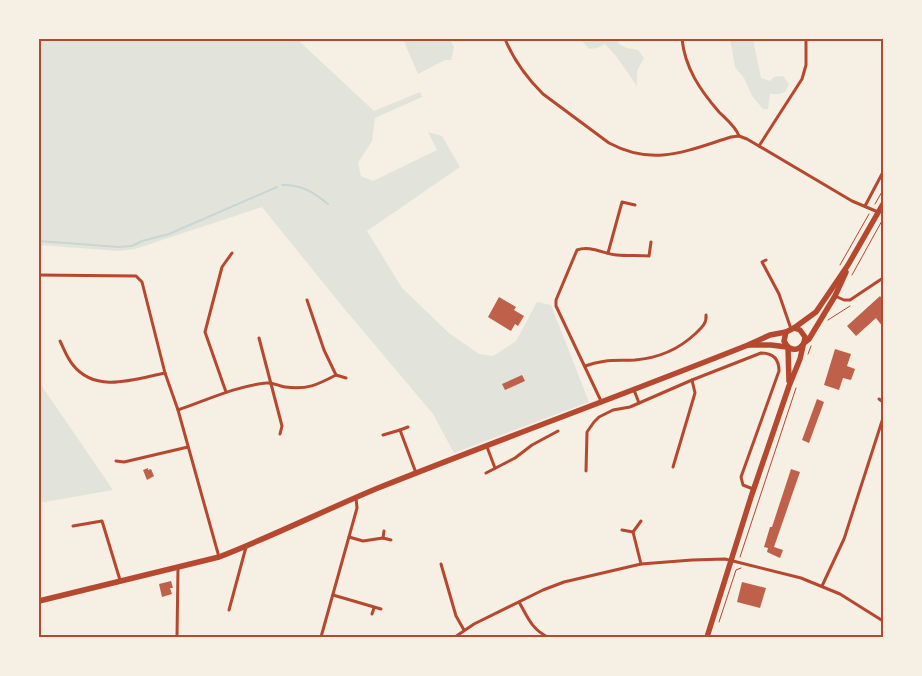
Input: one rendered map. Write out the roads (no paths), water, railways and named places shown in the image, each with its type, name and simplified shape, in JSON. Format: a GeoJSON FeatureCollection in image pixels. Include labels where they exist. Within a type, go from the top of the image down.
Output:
{"type":"FeatureCollection","features":[{"type":"Feature","properties":{"kind":"main road"},"geometry":{"type":"LineString","coordinates":[[789,386],[788,347],[784,341],[790,330],[816,312],[848,265],[883,204]]}},
{"type":"Feature","properties":{"kind":"main road"},"geometry":{"type":"LineString","coordinates":[[748,346],[771,345],[788,347],[794,350],[804,345],[835,296],[848,265]]}},
{"type":"Feature","properties":{"kind":"main road"},"geometry":{"type":"LineString","coordinates":[[39,600],[219,557],[356,498],[748,346],[770,334],[790,330],[802,332],[805,337],[800,359],[754,489],[707,637]]}},
{"type":"Feature","properties":{"kind":"street"},"geometry":{"type":"LineString","coordinates":[[505,39],[517,63],[543,94],[618,148],[654,156],[666,156],[679,154],[730,137],[739,136],[852,201],[878,212]]}},
{"type":"Feature","properties":{"kind":"street"},"geometry":{"type":"LineString","coordinates":[[682,39],[683,49],[692,76],[710,102],[736,130],[739,136]]}},
{"type":"Feature","properties":{"kind":"street"},"geometry":{"type":"LineString","coordinates":[[759,146],[802,79],[806,65],[806,39]]}},
{"type":"Feature","properties":{"kind":"street"},"geometry":{"type":"LineString","coordinates":[[865,206],[883,172]]}},
{"type":"Feature","properties":{"kind":"street"},"geometry":{"type":"LineString","coordinates":[[608,253],[622,202],[635,205]]}},
{"type":"Feature","properties":{"kind":"street"},"geometry":{"type":"LineString","coordinates":[[601,402],[556,306],[556,300],[577,250],[589,248],[608,253],[649,256],[651,242]]}},
{"type":"Feature","properties":{"kind":"street"},"geometry":{"type":"LineString","coordinates":[[226,392],[205,332],[222,267],[232,253]]}},
{"type":"Feature","properties":{"kind":"street"},"geometry":{"type":"LineString","coordinates":[[758,264],[764,261],[779,294],[790,330]]}},
{"type":"Feature","properties":{"kind":"street"},"geometry":{"type":"LineString","coordinates":[[39,275],[131,276],[139,278],[142,282],[165,373],[178,410],[219,557]]}},
{"type":"Feature","properties":{"kind":"street"},"geometry":{"type":"LineString","coordinates":[[835,296],[844,300],[850,300],[883,278]]}},
{"type":"Feature","properties":{"kind":"street"},"geometry":{"type":"LineString","coordinates":[[307,300],[324,350],[336,375]]}},
{"type":"Feature","properties":{"kind":"street"},"geometry":{"type":"LineString","coordinates":[[585,366],[599,361],[648,358],[673,350],[687,342],[705,324],[706,315]]}},
{"type":"Feature","properties":{"kind":"street"},"geometry":{"type":"LineString","coordinates":[[259,338],[282,426],[280,434]]}},
{"type":"Feature","properties":{"kind":"street"},"geometry":{"type":"LineString","coordinates":[[60,340],[74,366],[79,372],[93,380],[110,383],[165,373]]}},
{"type":"Feature","properties":{"kind":"street"},"geometry":{"type":"LineString","coordinates":[[586,472],[587,432],[594,422],[613,410],[630,407],[692,380],[761,353],[766,353],[774,357],[779,366],[779,371],[741,480],[743,484],[754,489]]}},
{"type":"Feature","properties":{"kind":"street"},"geometry":{"type":"LineString","coordinates":[[178,410],[226,392],[269,382],[282,387],[296,388],[313,387],[336,375],[346,378]]}},
{"type":"Feature","properties":{"kind":"street"},"geometry":{"type":"LineString","coordinates":[[673,467],[695,392],[692,380]]}},
{"type":"Feature","properties":{"kind":"street"},"geometry":{"type":"LineString","coordinates":[[633,390],[639,403]]}},
{"type":"Feature","properties":{"kind":"street"},"geometry":{"type":"LineString","coordinates":[[879,399],[883,402]]}},
{"type":"Feature","properties":{"kind":"street"},"geometry":{"type":"LineString","coordinates":[[822,586],[844,539],[883,418]]}},
{"type":"Feature","properties":{"kind":"street"},"geometry":{"type":"LineString","coordinates":[[383,435],[408,427]]}},
{"type":"Feature","properties":{"kind":"street"},"geometry":{"type":"LineString","coordinates":[[400,430],[416,474]]}},
{"type":"Feature","properties":{"kind":"street"},"geometry":{"type":"LineString","coordinates":[[486,473],[515,458],[532,445],[558,431]]}},
{"type":"Feature","properties":{"kind":"street"},"geometry":{"type":"LineString","coordinates":[[551,434],[554,440]]}},
{"type":"Feature","properties":{"kind":"street"},"geometry":{"type":"LineString","coordinates":[[116,461],[124,462],[188,447]]}},
{"type":"Feature","properties":{"kind":"street"},"geometry":{"type":"LineString","coordinates":[[488,447],[495,468]]}},
{"type":"Feature","properties":{"kind":"street"},"geometry":{"type":"LineString","coordinates":[[321,637],[357,508],[356,498]]}},
{"type":"Feature","properties":{"kind":"street"},"geometry":{"type":"LineString","coordinates":[[73,526],[102,521],[120,580]]}},
{"type":"Feature","properties":{"kind":"street"},"geometry":{"type":"LineString","coordinates":[[633,532],[641,521]]}},
{"type":"Feature","properties":{"kind":"street"},"geometry":{"type":"LineString","coordinates":[[622,530],[633,532]]}},
{"type":"Feature","properties":{"kind":"street"},"geometry":{"type":"LineString","coordinates":[[383,538],[384,531]]}},
{"type":"Feature","properties":{"kind":"street"},"geometry":{"type":"LineString","coordinates":[[633,532],[641,564]]}},
{"type":"Feature","properties":{"kind":"street"},"geometry":{"type":"LineString","coordinates":[[349,538],[363,541],[383,538],[391,540]]}},
{"type":"Feature","properties":{"kind":"street"},"geometry":{"type":"LineString","coordinates":[[229,610],[246,546]]}},
{"type":"Feature","properties":{"kind":"street"},"geometry":{"type":"LineString","coordinates":[[455,637],[464,630],[519,602],[564,582],[641,564],[725,559],[789,575],[822,586],[857,604],[883,621]]}},
{"type":"Feature","properties":{"kind":"street"},"geometry":{"type":"LineString","coordinates":[[441,564],[456,616],[464,630]]}},
{"type":"Feature","properties":{"kind":"street"},"geometry":{"type":"LineString","coordinates":[[177,637],[178,566]]}},
{"type":"Feature","properties":{"kind":"street"},"geometry":{"type":"LineString","coordinates":[[333,596],[381,610]]}},
{"type":"Feature","properties":{"kind":"street"},"geometry":{"type":"LineString","coordinates":[[519,602],[534,628],[540,634],[548,637]]}},
{"type":"Feature","properties":{"kind":"street"},"geometry":{"type":"LineString","coordinates":[[372,614],[374,608]]}},
{"type":"Feature","properties":{"kind":"waterway"},"geometry":{"type":"LineString","coordinates":[[282,185],[296,186],[307,190],[328,204]]}},
{"type":"Feature","properties":{"kind":"waterway"},"geometry":{"type":"LineString","coordinates":[[39,241],[118,247],[132,246],[142,241],[169,234],[277,187]]}}]}
